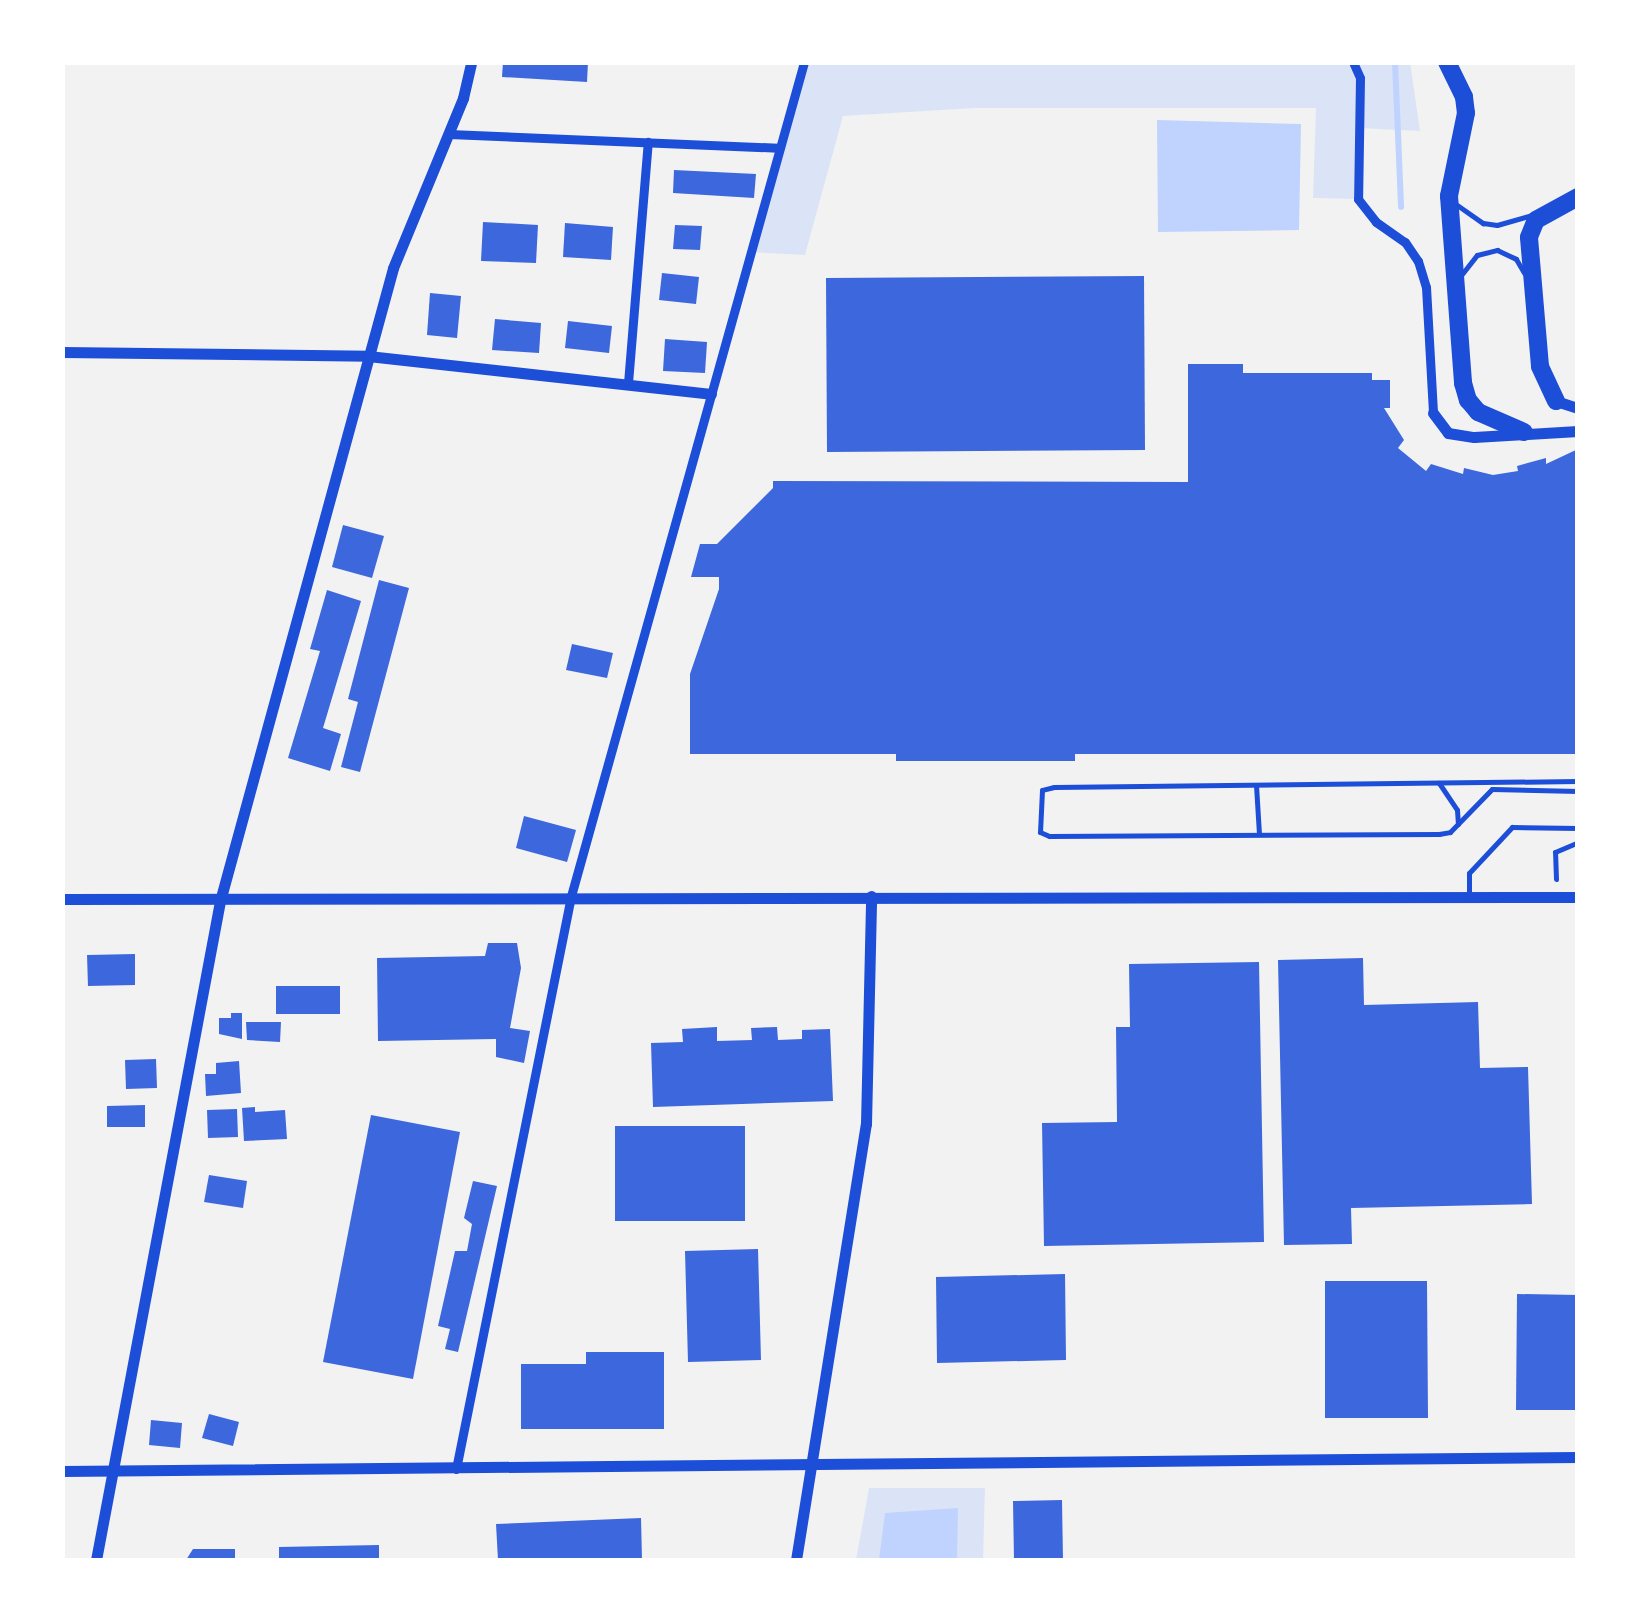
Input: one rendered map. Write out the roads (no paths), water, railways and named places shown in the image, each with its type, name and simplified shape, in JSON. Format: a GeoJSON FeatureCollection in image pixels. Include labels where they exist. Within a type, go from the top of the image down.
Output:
{"type":"FeatureCollection","features":[{"type":"Feature","properties":{"kind":"highway"},"geometry":{"type":"LineString","coordinates":[[1448,62],[1464,97],[1466,114],[1463,140],[1450,176],[1449,196],[1468,400],[1478,412],[1524,432]]}},
{"type":"Feature","properties":{"kind":"highway"},"geometry":{"type":"LineString","coordinates":[[1556,401],[1540,366],[1530,287],[1529,237],[1536,220],[1545,212],[1578,197]]}},
{"type":"Feature","properties":{"kind":"street"},"geometry":{"type":"LineString","coordinates":[[96,1560],[220,901],[393,268],[449,134],[472,62]]}},
{"type":"Feature","properties":{"kind":"street"},"geometry":{"type":"LineString","coordinates":[[456,1469],[571,896],[804,62]]}},
{"type":"Feature","properties":{"kind":"street"},"geometry":{"type":"LineString","coordinates":[[1353,62],[1360,78],[1358,199],[1376,222],[1405,242],[1418,261],[1426,287],[1433,413],[1448,433],[1474,437],[1578,431]]}},
{"type":"Feature","properties":{"kind":"street"},"geometry":{"type":"LineString","coordinates":[[449,134],[778,148]]}},
{"type":"Feature","properties":{"kind":"street"},"geometry":{"type":"LineString","coordinates":[[628,383],[648,142]]}},
{"type":"Feature","properties":{"kind":"street"},"geometry":{"type":"LineString","coordinates":[[62,352],[368,356],[712,394]]}},
{"type":"Feature","properties":{"kind":"street"},"geometry":{"type":"LineString","coordinates":[[1556,401],[1578,408]]}},
{"type":"Feature","properties":{"kind":"street"},"geometry":{"type":"LineString","coordinates":[[796,1560],[866,1124],[872,896]]}},
{"type":"Feature","properties":{"kind":"street"},"geometry":{"type":"LineString","coordinates":[[62,899],[1578,897]]}},
{"type":"Feature","properties":{"kind":"street"},"geometry":{"type":"LineString","coordinates":[[62,1472],[1578,1458]]}},
{"type":"Feature","properties":{"kind":"lane"},"geometry":{"type":"LineString","coordinates":[[1449,196],[1462,212],[1483,223],[1496,225],[1545,212]]}},
{"type":"Feature","properties":{"kind":"lane"},"geometry":{"type":"LineString","coordinates":[[1456,285],[1468,262],[1496,250],[1516,259],[1530,287]]}},
{"type":"Feature","properties":{"kind":"lane"},"geometry":{"type":"LineString","coordinates":[[1578,782],[1491,779],[1439,783],[1054,787],[1042,790],[1040,832],[1048,836],[1439,834],[1458,824],[1492,789],[1578,792]]}},
{"type":"Feature","properties":{"kind":"lane"},"geometry":{"type":"LineString","coordinates":[[1439,783],[1457,810],[1458,824]]}},
{"type":"Feature","properties":{"kind":"lane"},"geometry":{"type":"LineString","coordinates":[[1256,786],[1259,834]]}},
{"type":"Feature","properties":{"kind":"lane"},"geometry":{"type":"LineString","coordinates":[[1469,897],[1469,873],[1512,827],[1578,828]]}},
{"type":"Feature","properties":{"kind":"lane"},"geometry":{"type":"LineString","coordinates":[[1556,879],[1555,852],[1578,842]]}},
{"type":"Feature","properties":{"kind":"water"},"geometry":{"type":"Polygon","coordinates":[[[1157,120],[1301,124],[1299,230],[1158,232],[1157,120]]]}},
{"type":"Feature","properties":{"kind":"water"},"geometry":{"type":"Polygon","coordinates":[[[958,1508],[957,1560],[879,1560],[885,1513],[958,1508]]]}},
{"type":"Feature","properties":{"kind":"waterway"},"geometry":{"type":"LineString","coordinates":[[1395,62],[1401,207]]}}]}
